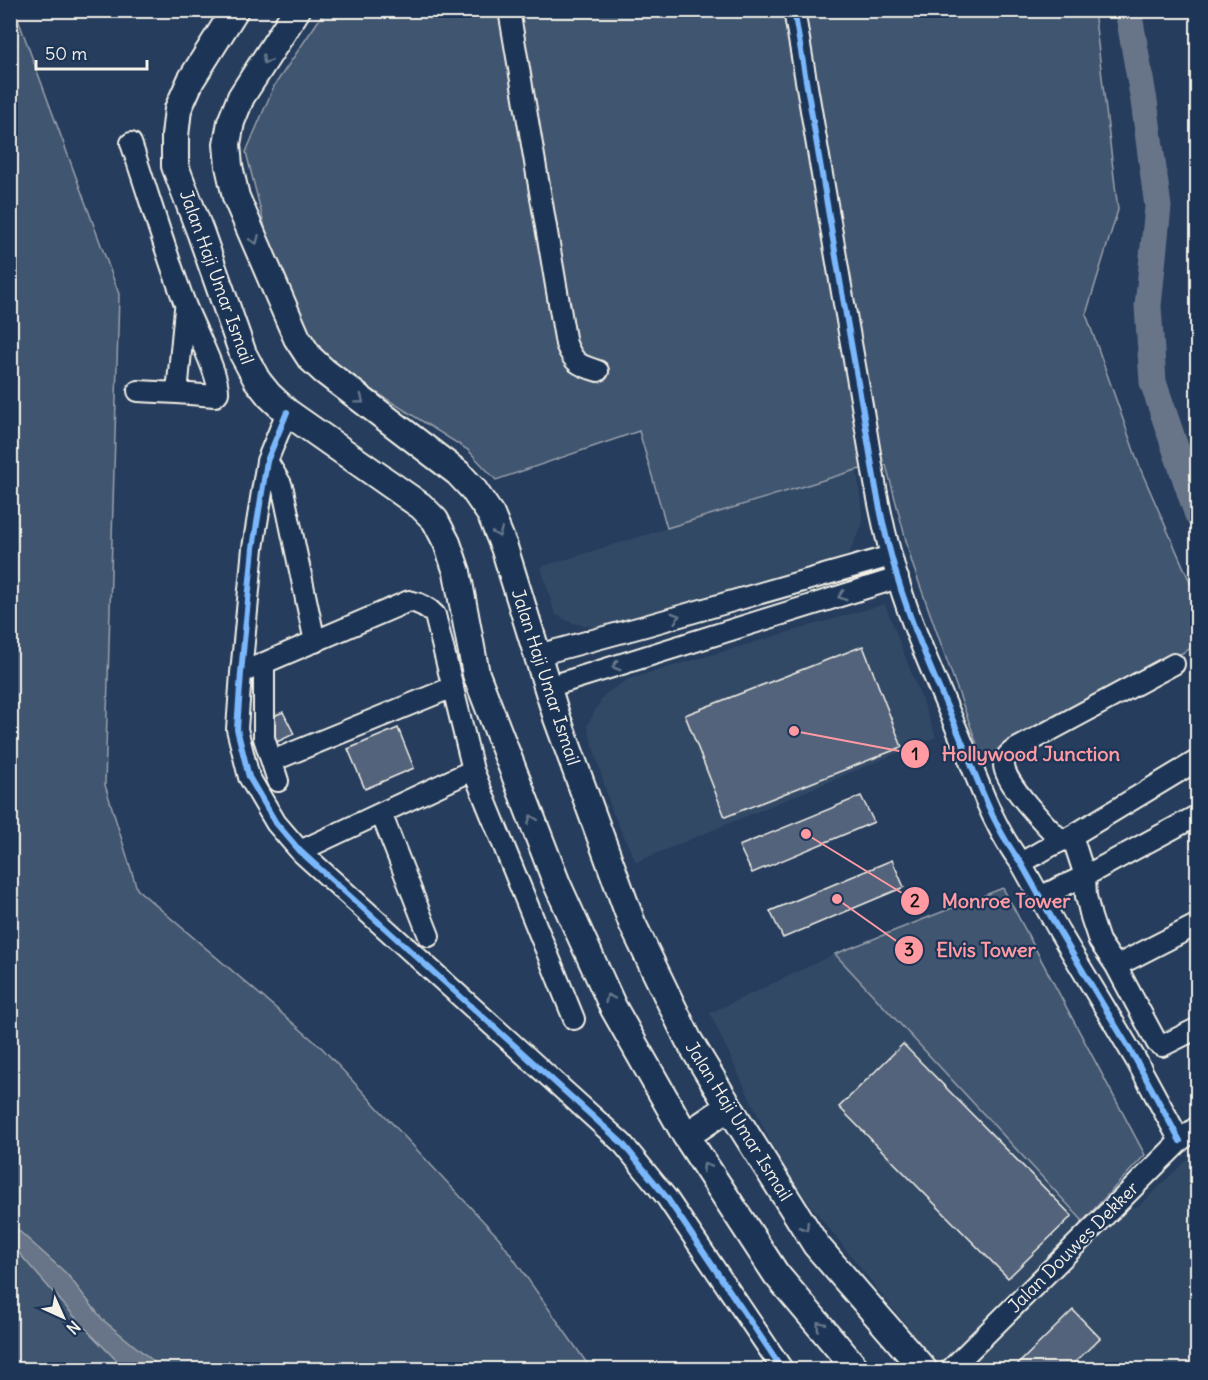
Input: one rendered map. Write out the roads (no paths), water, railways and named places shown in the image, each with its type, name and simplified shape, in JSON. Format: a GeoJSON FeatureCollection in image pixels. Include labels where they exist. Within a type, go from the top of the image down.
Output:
{"type":"FeatureCollection","features":[{"type":"Feature","properties":{"kind":"main road","name":"Jalan Haji Umar Ismail"},"geometry":{"type":"LineString","coordinates":[[235,10],[191,80],[178,109],[175,166],[243,354],[257,380],[287,412],[421,506],[435,520],[447,543],[456,572],[476,674],[557,884],[613,1006],[686,1136],[776,1274],[858,1370]]}},
{"type":"Feature","properties":{"kind":"main road","name":"Jalan Haji Umar Ismail"},"geometry":{"type":"LineString","coordinates":[[297,10],[241,98],[231,122],[227,144],[236,197],[297,338],[310,358],[324,372],[458,473],[473,489],[490,515],[504,547],[557,718],[633,922],[688,1039],[816,1245],[924,1370]]}},
{"type":"Feature","properties":{"kind":"main road"},"geometry":{"type":"LineString","coordinates":[[686,1136],[729,1107]]}},
{"type":"Feature","properties":{"kind":"street"},"geometry":{"type":"LineString","coordinates":[[509,10],[566,344],[579,364],[598,370]]}},
{"type":"Feature","properties":{"kind":"street"},"geometry":{"type":"LineString","coordinates":[[794,10],[882,515],[898,579],[921,645],[997,824],[1136,1060],[1180,1142]]}},
{"type":"Feature","properties":{"kind":"street"},"geometry":{"type":"LineString","coordinates":[[131,143],[185,306],[218,388],[218,393],[214,396],[138,391]]}},
{"type":"Feature","properties":{"kind":"street"},"geometry":{"type":"LineString","coordinates":[[177,393],[185,306]]}},
{"type":"Feature","properties":{"kind":"street"},"geometry":{"type":"LineString","coordinates":[[211,367],[243,354]]}},
{"type":"Feature","properties":{"kind":"street"},"geometry":{"type":"LineString","coordinates":[[287,412],[267,461],[253,548],[237,729],[249,777],[276,823],[300,851],[623,1144],[667,1198],[783,1370]]}},
{"type":"Feature","properties":{"kind":"street"},"geometry":{"type":"LineString","coordinates":[[267,461],[283,490],[315,642]]}},
{"type":"Feature","properties":{"kind":"street"},"geometry":{"type":"LineString","coordinates":[[538,655],[891,555]]}},
{"type":"Feature","properties":{"kind":"street"},"geometry":{"type":"LineString","coordinates":[[548,687],[898,579]]}},
{"type":"Feature","properties":{"kind":"street"},"geometry":{"type":"LineString","coordinates":[[241,673],[409,601],[418,603],[435,615],[473,770],[574,1019]]}},
{"type":"Feature","properties":{"kind":"street"},"geometry":{"type":"LineString","coordinates":[[645,626],[654,654]]}},
{"type":"Feature","properties":{"kind":"street"},"geometry":{"type":"LineString","coordinates":[[264,663],[264,738],[279,781]]}},
{"type":"Feature","properties":{"kind":"street"},"geometry":{"type":"LineString","coordinates":[[1174,664],[1014,750],[1003,763],[1005,773],[1026,802],[1067,839],[1085,876],[1086,896],[1100,941],[1157,1043],[1162,1046],[1197,1028]]}},
{"type":"Feature","properties":{"kind":"street"},"geometry":{"type":"LineString","coordinates":[[272,761],[453,687]]}},
{"type":"Feature","properties":{"kind":"street"},"geometry":{"type":"LineString","coordinates":[[1021,863],[1067,839],[1197,760]]}},
{"type":"Feature","properties":{"kind":"street"},"geometry":{"type":"LineString","coordinates":[[300,851],[473,770]]}},
{"type":"Feature","properties":{"kind":"street"},"geometry":{"type":"LineString","coordinates":[[381,813],[429,936]]}},
{"type":"Feature","properties":{"kind":"street"},"geometry":{"type":"LineString","coordinates":[[1039,897],[1085,876],[1197,814]]}},
{"type":"Feature","properties":{"kind":"street"},"geometry":{"type":"LineString","coordinates":[[1116,966],[1197,924]]}},
{"type":"Feature","properties":{"kind":"street","name":"Jalan Douwes Dekker"},"geometry":{"type":"LineString","coordinates":[[950,1370],[1197,1126]]}},
{"type":"Feature","properties":{"kind":"waterway"},"geometry":{"type":"LineString","coordinates":[[1128,10],[1144,101],[1158,207],[1148,306],[1153,382],[1198,515]]}},
{"type":"Feature","properties":{"kind":"place","name":"Hollywood Junction"},"geometry":{"type":"Point","coordinates":[794,731]}},
{"type":"Feature","properties":{"kind":"place","name":"Monroe Tower"},"geometry":{"type":"Point","coordinates":[806,834]}},
{"type":"Feature","properties":{"kind":"place","name":"Elvis Tower"},"geometry":{"type":"Point","coordinates":[837,899]}}]}
